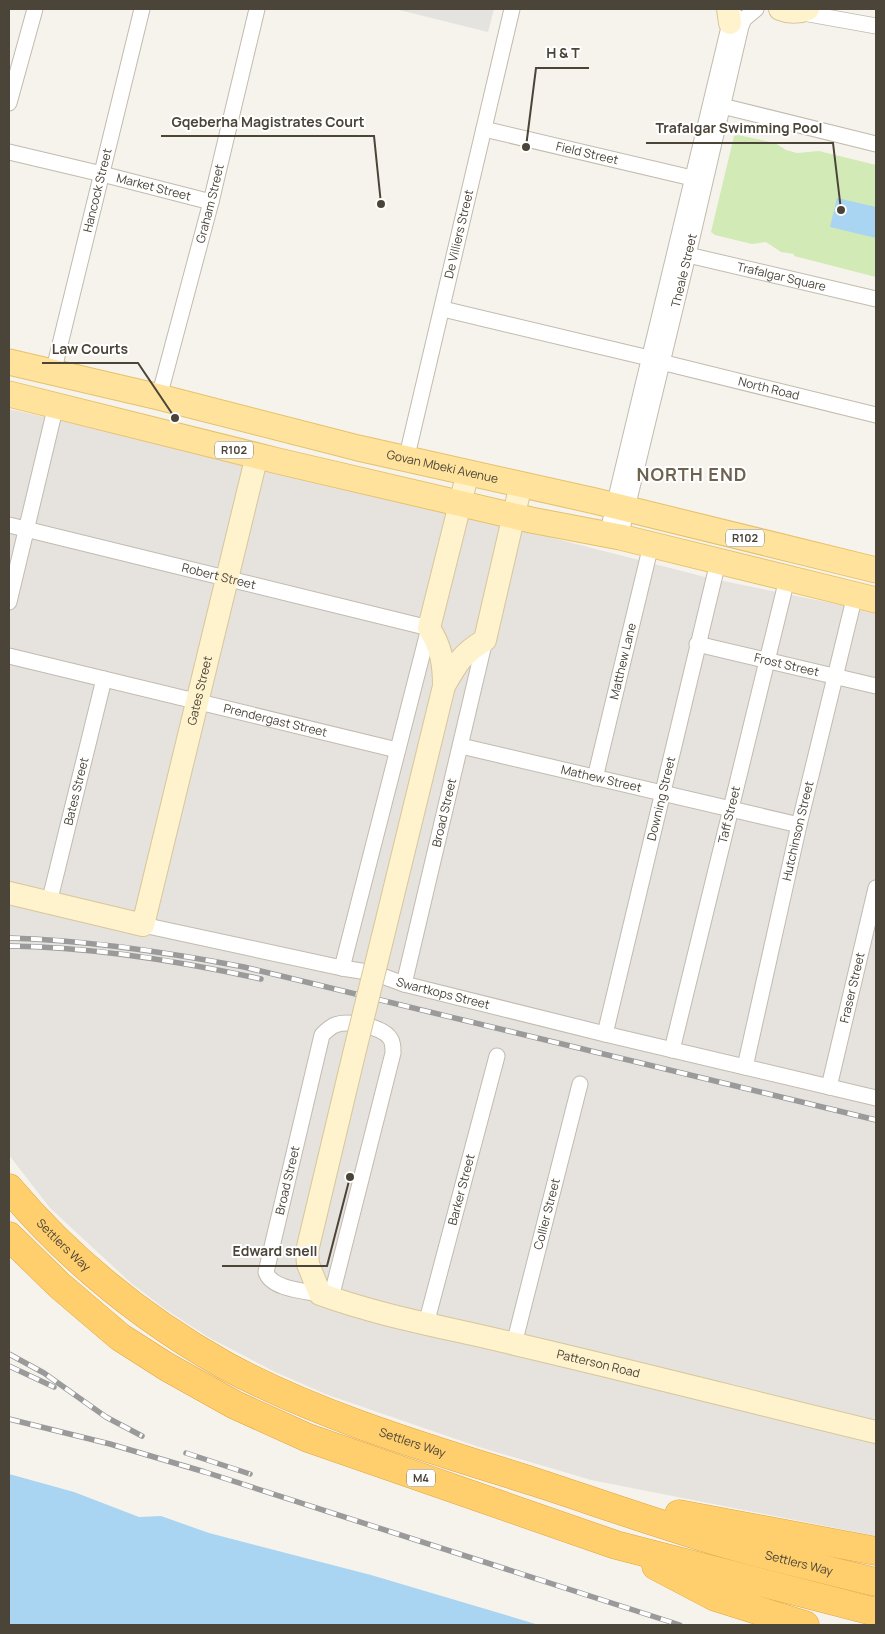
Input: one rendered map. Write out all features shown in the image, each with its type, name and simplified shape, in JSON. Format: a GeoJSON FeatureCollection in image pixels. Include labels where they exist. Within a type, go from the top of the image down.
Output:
{"type":"FeatureCollection","features":[{"type":"Feature","properties":{"kind":"highway","name":"Settlers Way"},"geometry":{"type":"LineString","coordinates":[[9,1188],[35,1219],[81,1263],[124,1299],[226,1366],[285,1394],[364,1426],[718,1542],[876,1582]]}},
{"type":"Feature","properties":{"kind":"highway","name":"M4"},"geometry":{"type":"LineString","coordinates":[[11,1239],[59,1285],[120,1337],[167,1368],[235,1405],[308,1438],[616,1545],[876,1612]]}},
{"type":"Feature","properties":{"kind":"highway"},"geometry":{"type":"LineString","coordinates":[[584,1498],[876,1551]]}},
{"type":"Feature","properties":{"kind":"highway"},"geometry":{"type":"LineString","coordinates":[[616,1545],[715,1597],[805,1625]]}},
{"type":"Feature","properties":{"kind":"main road","name":"Govan Mbeki Avenue"},"geometry":{"type":"LineString","coordinates":[[9,362],[159,397],[406,460],[468,472],[620,507],[876,570]]}},
{"type":"Feature","properties":{"kind":"main road","name":"R102"},"geometry":{"type":"LineString","coordinates":[[9,394],[460,504],[613,536],[866,598]]}},
{"type":"Feature","properties":{"kind":"street"},"geometry":{"type":"LineString","coordinates":[[9,103],[35,9]]}},
{"type":"Feature","properties":{"kind":"street","name":"Hancock Street"},"geometry":{"type":"LineString","coordinates":[[53,373],[142,9]]}},
{"type":"Feature","properties":{"kind":"street","name":"Graham Street"},"geometry":{"type":"LineString","coordinates":[[159,397],[212,202],[257,9]]}},
{"type":"Feature","properties":{"kind":"street","name":"De Villiers Street"},"geometry":{"type":"LineString","coordinates":[[406,460],[512,9]]}},
{"type":"Feature","properties":{"kind":"street","name":"Theale Street"},"geometry":{"type":"LineString","coordinates":[[655,360],[688,256],[740,26],[744,19],[756,9]]}},
{"type":"Feature","properties":{"kind":"street"},"geometry":{"type":"LineString","coordinates":[[844,9],[852,17],[869,24]]}},
{"type":"Feature","properties":{"kind":"street"},"geometry":{"type":"LineString","coordinates":[[795,10],[869,24]]}},
{"type":"Feature","properties":{"kind":"street","name":"Theale Street"},"geometry":{"type":"LineString","coordinates":[[613,536],[655,360],[692,178],[731,13]]}},
{"type":"Feature","properties":{"kind":"street"},"geometry":{"type":"LineString","coordinates":[[722,106],[876,144]]}},
{"type":"Feature","properties":{"kind":"street","name":"Field Street"},"geometry":{"type":"LineString","coordinates":[[484,129],[692,178]]}},
{"type":"Feature","properties":{"kind":"street","name":"Market Street"},"geometry":{"type":"LineString","coordinates":[[9,152],[212,202]]}},
{"type":"Feature","properties":{"kind":"street","name":"Trafalgar Square"},"geometry":{"type":"LineString","coordinates":[[688,256],[876,299]]}},
{"type":"Feature","properties":{"kind":"street","name":"North Road"},"geometry":{"type":"LineString","coordinates":[[443,309],[876,415]]}},
{"type":"Feature","properties":{"kind":"street"},"geometry":{"type":"LineString","coordinates":[[9,602],[56,405]]}},
{"type":"Feature","properties":{"kind":"street","name":"Gates Street"},"geometry":{"type":"LineString","coordinates":[[143,925],[257,455]]}},
{"type":"Feature","properties":{"kind":"street"},"geometry":{"type":"LineString","coordinates":[[342,968],[468,472]]}},
{"type":"Feature","properties":{"kind":"street","name":"Broad Street"},"geometry":{"type":"LineString","coordinates":[[404,984],[521,484]]}},
{"type":"Feature","properties":{"kind":"street","name":"Robert Street"},"geometry":{"type":"LineString","coordinates":[[9,525],[429,628]]}},
{"type":"Feature","properties":{"kind":"street","name":"Matthew Lane"},"geometry":{"type":"LineString","coordinates":[[595,778],[651,545]]}},
{"type":"Feature","properties":{"kind":"street","name":"Downing Street"},"geometry":{"type":"LineString","coordinates":[[605,1034],[718,562]]}},
{"type":"Feature","properties":{"kind":"street","name":"Taff Street"},"geometry":{"type":"LineString","coordinates":[[672,1050],[787,579]]}},
{"type":"Feature","properties":{"kind":"street","name":"Hutchinson Street"},"geometry":{"type":"LineString","coordinates":[[745,1067],[799,825],[836,677],[866,598]]}},
{"type":"Feature","properties":{"kind":"street"},"geometry":{"type":"LineString","coordinates":[[429,628],[437,641],[443,659],[444,686]]}},
{"type":"Feature","properties":{"kind":"street"},"geometry":{"type":"LineString","coordinates":[[325,1296],[308,1264],[307,1251],[354,1054],[444,686],[452,671],[465,654],[485,640]]}},
{"type":"Feature","properties":{"kind":"street","name":"Frost Street"},"geometry":{"type":"LineString","coordinates":[[697,644],[876,686]]}},
{"type":"Feature","properties":{"kind":"street","name":"Prendergast Street"},"geometry":{"type":"LineString","coordinates":[[9,656],[396,750]]}},
{"type":"Feature","properties":{"kind":"street","name":"Bates Street"},"geometry":{"type":"LineString","coordinates":[[49,903],[104,679]]}},
{"type":"Feature","properties":{"kind":"street","name":"Mathew Street"},"geometry":{"type":"LineString","coordinates":[[461,746],[799,825]]}},
{"type":"Feature","properties":{"kind":"street","name":"Fraser Street"},"geometry":{"type":"LineString","coordinates":[[829,1087],[876,888]]}},
{"type":"Feature","properties":{"kind":"street","name":"Swartkops Street"},"geometry":{"type":"LineString","coordinates":[[9,893],[143,925],[342,968],[374,973],[404,984],[876,1098]]}},
{"type":"Feature","properties":{"kind":"street","name":"Broad Street"},"geometry":{"type":"LineString","coordinates":[[353,1024],[376,1028],[383,1032],[392,1042],[393,1053],[325,1296],[277,1284],[267,1277],[266,1272],[322,1035],[334,1026],[353,1024]]}},
{"type":"Feature","properties":{"kind":"street","name":"Barker Street"},"geometry":{"type":"LineString","coordinates":[[426,1324],[497,1056]]}},
{"type":"Feature","properties":{"kind":"street","name":"Collier Street"},"geometry":{"type":"LineString","coordinates":[[514,1344],[580,1084]]}},
{"type":"Feature","properties":{"kind":"street","name":"Patterson Road"},"geometry":{"type":"LineString","coordinates":[[325,1296],[350,1305],[426,1324],[876,1432]]}},
{"type":"Feature","properties":{"kind":"shaded area"},"geometry":{"type":"Polygon","coordinates":[[[395,9],[494,9],[488,32],[395,9]]]}},
{"type":"Feature","properties":{"kind":"shaded area"},"geometry":{"type":"Polygon","coordinates":[[[9,409],[451,512],[713,579],[876,612],[876,1536],[591,1480],[479,1447],[328,1395],[275,1372],[208,1337],[165,1309],[131,1283],[50,1208],[9,1155],[9,409]]]}},
{"type":"Feature","properties":{"kind":"green space"},"geometry":{"type":"Polygon","coordinates":[[[738,135],[775,143],[786,150],[797,153],[819,151],[876,165],[876,277],[781,252],[766,242],[752,244],[715,235],[711,232],[734,136],[738,135]]]}},
{"type":"Feature","properties":{"kind":"water"},"geometry":{"type":"Polygon","coordinates":[[[837,198],[876,207],[876,238],[830,227],[837,198]]]}},
{"type":"Feature","properties":{"kind":"water"},"geometry":{"type":"Polygon","coordinates":[[[9,1474],[74,1492],[139,1517],[161,1516],[209,1533],[371,1575],[539,1625],[9,1625],[9,1474]]]}},
{"type":"Feature","properties":{"kind":"railway"},"geometry":{"type":"LineString","coordinates":[[9,938],[68,941],[127,948],[244,967],[876,1120]]}},
{"type":"Feature","properties":{"kind":"railway"},"geometry":{"type":"LineString","coordinates":[[9,946],[73,949],[136,956],[199,966],[261,979]]}},
{"type":"Feature","properties":{"kind":"railway"},"geometry":{"type":"LineString","coordinates":[[9,1354],[44,1373],[106,1417],[142,1436]]}},
{"type":"Feature","properties":{"kind":"railway"},"geometry":{"type":"LineString","coordinates":[[9,1366],[54,1387]]}},
{"type":"Feature","properties":{"kind":"railway"},"geometry":{"type":"LineString","coordinates":[[9,1419],[110,1444],[205,1472],[680,1625]]}},
{"type":"Feature","properties":{"kind":"railway"},"geometry":{"type":"LineString","coordinates":[[186,1453],[250,1474]]}},
{"type":"Feature","properties":{"kind":"place","name":"H & T"},"geometry":{"type":"Point","coordinates":[526,147]}},
{"type":"Feature","properties":{"kind":"place","name":"Gqeberha Magistrates Court"},"geometry":{"type":"Point","coordinates":[381,204]}},
{"type":"Feature","properties":{"kind":"place","name":"Trafalgar Swimming Pool"},"geometry":{"type":"Point","coordinates":[841,210]}},
{"type":"Feature","properties":{"kind":"place","name":"Law Courts"},"geometry":{"type":"Point","coordinates":[175,418]}},
{"type":"Feature","properties":{"kind":"place","name":"Edward snell"},"geometry":{"type":"Point","coordinates":[350,1177]}},
{"type":"Feature","properties":{"kind":"district","name":"NORTH END"},"geometry":{"type":"Point","coordinates":[692,475]}}]}
